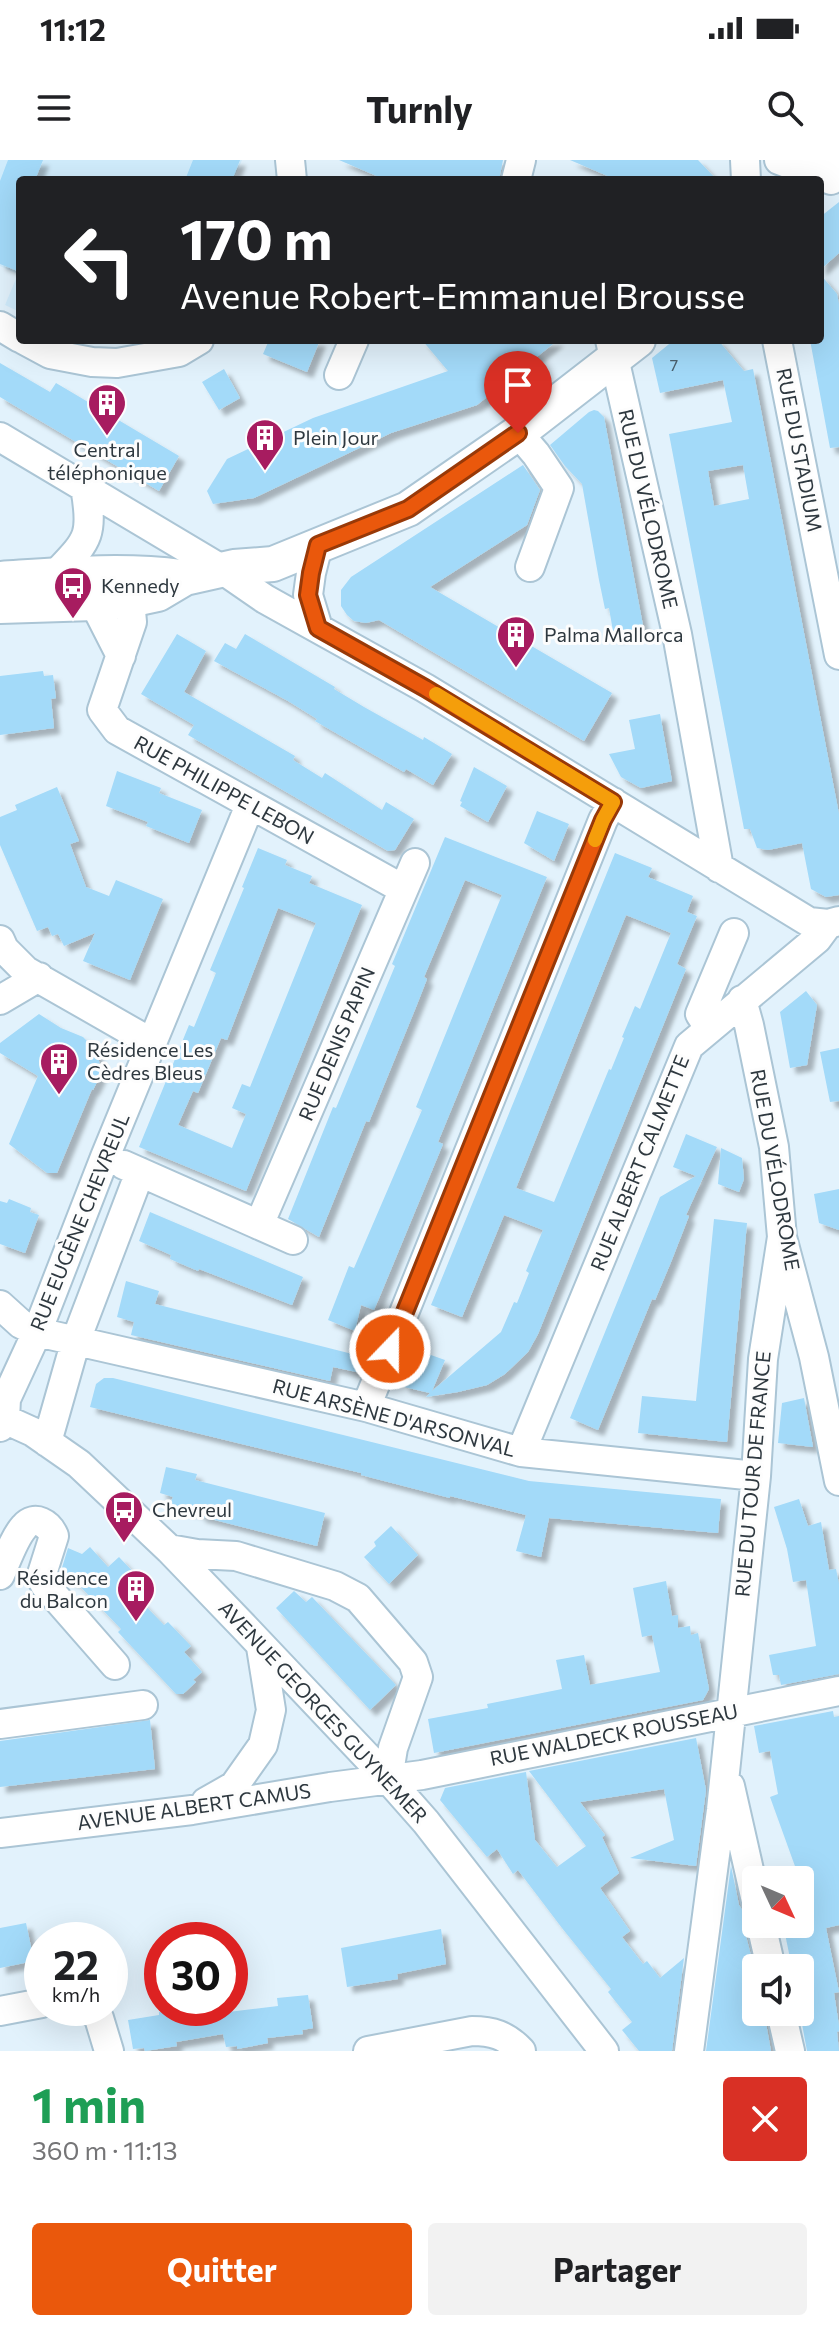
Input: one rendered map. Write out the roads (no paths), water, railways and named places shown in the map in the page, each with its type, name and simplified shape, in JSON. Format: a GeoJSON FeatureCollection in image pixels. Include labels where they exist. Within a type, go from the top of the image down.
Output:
{"type":"FeatureCollection","features":[{"type":"Feature","properties":{"kind":"main road"},"geometry":{"type":"LineString","coordinates":[[0,606],[94,603],[158,594],[185,578],[229,568],[273,564],[408,509],[518,433],[616,345]]}},
{"type":"Feature","properties":{"kind":"main road"},"geometry":{"type":"LineString","coordinates":[[229,568],[265,542],[406,484],[501,426],[616,345]]}},
{"type":"Feature","properties":{"kind":"main road"},"geometry":{"type":"LineString","coordinates":[[0,579],[154,574],[185,578]]}},
{"type":"Feature","properties":{"kind":"street"},"geometry":{"type":"LineString","coordinates":[[779,160],[820,174]]}},
{"type":"Feature","properties":{"kind":"street"},"geometry":{"type":"LineString","coordinates":[[31,344],[50,354],[117,363],[179,352],[192,344]]}},
{"type":"Feature","properties":{"kind":"street"},"geometry":{"type":"LineString","coordinates":[[339,375],[352,344]]}},
{"type":"Feature","properties":{"kind":"street","name":"RUE DU STADIUM"},"geometry":{"type":"LineString","coordinates":[[778,344],[839,655]]}},
{"type":"Feature","properties":{"kind":"street","name":"RUE DU VÉLODROME"},"geometry":{"type":"LineString","coordinates":[[616,345],[677,634],[719,868]]}},
{"type":"Feature","properties":{"kind":"street"},"geometry":{"type":"LineString","coordinates":[[518,433],[559,488],[530,567]]}},
{"type":"Feature","properties":{"kind":"street"},"geometry":{"type":"LineString","coordinates":[[0,437],[229,568],[265,599],[425,688],[809,922],[834,922]]}},
{"type":"Feature","properties":{"kind":"street"},"geometry":{"type":"LineString","coordinates":[[55,575],[83,546],[90,514],[85,487]]}},
{"type":"Feature","properties":{"kind":"street"},"geometry":{"type":"LineString","coordinates":[[318,545],[308,595],[318,628]]}},
{"type":"Feature","properties":{"kind":"street","name":"RUE PHILIPPE LEBON"},"geometry":{"type":"LineString","coordinates":[[130,600],[132,622],[102,710],[117,730],[250,805],[409,876]]}},
{"type":"Feature","properties":{"kind":"street"},"geometry":{"type":"LineString","coordinates":[[94,603],[121,656]]}},
{"type":"Feature","properties":{"kind":"street"},"geometry":{"type":"LineString","coordinates":[[366,1407],[603,820],[613,802]]}},
{"type":"Feature","properties":{"kind":"street","name":"RUE EUGÈNE CHEVREUL"},"geometry":{"type":"LineString","coordinates":[[2,1421],[6,1399],[37,1332],[105,1157],[250,805]]}},
{"type":"Feature","properties":{"kind":"street","name":"RUE DENIS PAPIN"},"geometry":{"type":"LineString","coordinates":[[259,1225],[409,876]]}},
{"type":"Feature","properties":{"kind":"street","name":"RUE ALBERT CALMETTE"},"geometry":{"type":"LineString","coordinates":[[521,1452],[689,1046],[834,922]]}},
{"type":"Feature","properties":{"kind":"street"},"geometry":{"type":"LineString","coordinates":[[709,1028],[700,1014],[734,933]]}},
{"type":"Feature","properties":{"kind":"street"},"geometry":{"type":"LineString","coordinates":[[0,940],[4,949],[26,971],[152,1043]]}},
{"type":"Feature","properties":{"kind":"street"},"geometry":{"type":"LineString","coordinates":[[0,1000],[39,977]]}},
{"type":"Feature","properties":{"kind":"street","name":"RUE DU VÉLODROME"},"geometry":{"type":"LineString","coordinates":[[742,1000],[774,1147],[782,1237],[810,1342],[839,1481]]}},
{"type":"Feature","properties":{"kind":"street"},"geometry":{"type":"LineString","coordinates":[[105,1157],[293,1240]]}},
{"type":"Feature","properties":{"kind":"street","name":"RUE EUGÈNE CHEVREUL"},"geometry":{"type":"LineString","coordinates":[[47,1442],[76,1340],[140,1172]]}},
{"type":"Feature","properties":{"kind":"street","name":"RUE DU TOUR DE FRANCE"},"geometry":{"type":"LineString","coordinates":[[724,1770],[756,1476],[765,1340],[782,1237]]}},
{"type":"Feature","properties":{"kind":"street"},"geometry":{"type":"LineString","coordinates":[[0,1305],[21,1324],[37,1332]]}},
{"type":"Feature","properties":{"kind":"street","name":"RUE ARSÈNE D'ARSONVAL"},"geometry":{"type":"LineString","coordinates":[[37,1332],[366,1407],[521,1452],[756,1476]]}},
{"type":"Feature","properties":{"kind":"street"},"geometry":{"type":"LineString","coordinates":[[765,1340],[810,1342]]}},
{"type":"Feature","properties":{"kind":"street","name":"AVENUE GEORGES GUYNEMER"},"geometry":{"type":"LineString","coordinates":[[2,1421],[33,1432],[79,1464],[169,1549],[426,1822],[604,2051]]}},
{"type":"Feature","properties":{"kind":"street"},"geometry":{"type":"LineString","coordinates":[[0,1575],[23,1528],[30,1522],[40,1521],[50,1527],[54,1536],[41,1577],[115,1665]]}},
{"type":"Feature","properties":{"kind":"street"},"geometry":{"type":"LineString","coordinates":[[169,1549],[236,1556],[335,1586],[358,1598],[413,1662],[418,1677],[393,1748],[388,1779]]}},
{"type":"Feature","properties":{"kind":"street"},"geometry":{"type":"LineString","coordinates":[[192,1810],[234,1786],[263,1745],[271,1710],[261,1647]]}},
{"type":"Feature","properties":{"kind":"street","name":"RUE WALDECK ROUSSEAU"},"geometry":{"type":"LineString","coordinates":[[388,1779],[422,1775],[839,1691]]}},
{"type":"Feature","properties":{"kind":"street"},"geometry":{"type":"LineString","coordinates":[[0,1724],[143,1705]]}},
{"type":"Feature","properties":{"kind":"street"},"geometry":{"type":"LineString","coordinates":[[724,1770],[748,1866]]}},
{"type":"Feature","properties":{"kind":"street"},"geometry":{"type":"LineString","coordinates":[[689,2051],[724,1770]]}},
{"type":"Feature","properties":{"kind":"street","name":"AVENUE ALBERT CAMUS"},"geometry":{"type":"LineString","coordinates":[[0,1833],[192,1810],[388,1779]]}},
{"type":"Feature","properties":{"kind":"street"},"geometry":{"type":"LineString","coordinates":[[0,2011],[24,2006]]}},
{"type":"Feature","properties":{"kind":"street"},"geometry":{"type":"LineString","coordinates":[[101,2026],[109,2051]]}},
{"type":"Feature","properties":{"kind":"street"},"geometry":{"type":"LineString","coordinates":[[784,2026],[790,2051]]}},
{"type":"Feature","properties":{"kind":"street"},"geometry":{"type":"LineString","coordinates":[[385,2049],[472,2031],[489,2031],[504,2036],[521,2051]]}},
{"type":"Feature","properties":{"kind":"place","name":"Central téléphonique"},"geometry":{"type":"Point","coordinates":[107,437]}},
{"type":"Feature","properties":{"kind":"place","name":"Plein Jour"},"geometry":{"type":"Point","coordinates":[265,472]}},
{"type":"Feature","properties":{"kind":"place","name":"Kennedy"},"geometry":{"type":"Point","coordinates":[73,620]}},
{"type":"Feature","properties":{"kind":"place","name":"Palma Mallorca"},"geometry":{"type":"Point","coordinates":[516,669]}},
{"type":"Feature","properties":{"kind":"place","name":"Résidence Les Cèdres Bleus"},"geometry":{"type":"Point","coordinates":[59,1096]}},
{"type":"Feature","properties":{"kind":"place","name":"Chevreul"},"geometry":{"type":"Point","coordinates":[124,1544]}},
{"type":"Feature","properties":{"kind":"place","name":"Résidence du Balcon"},"geometry":{"type":"Point","coordinates":[136,1623]}}]}
